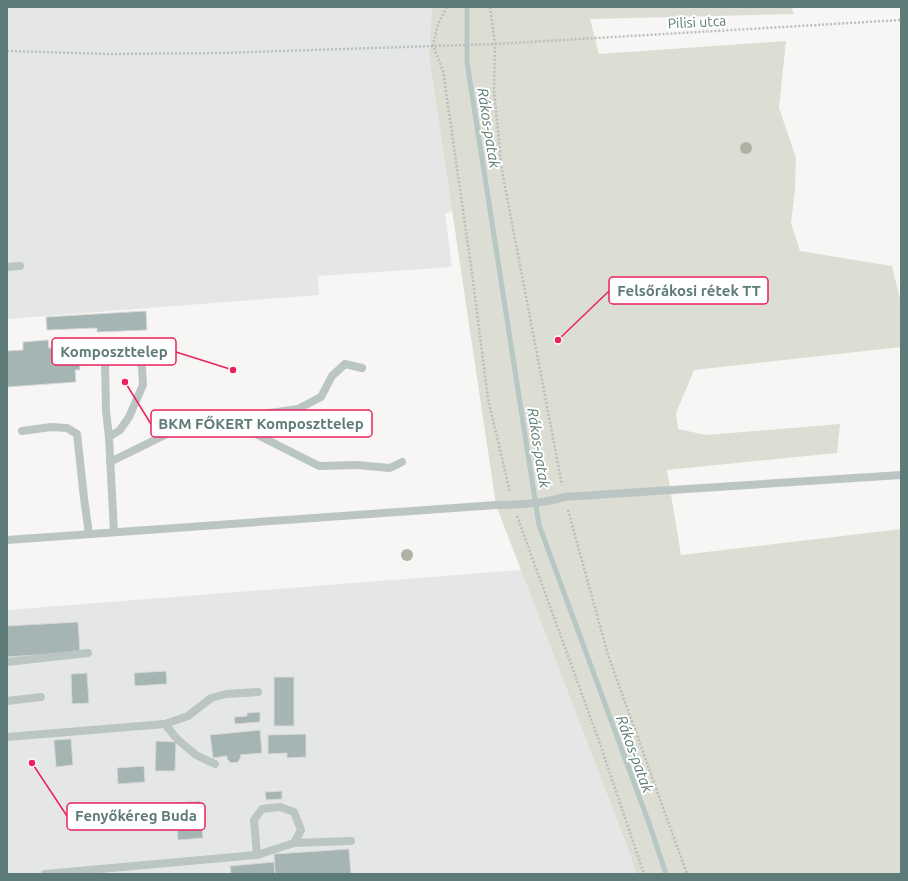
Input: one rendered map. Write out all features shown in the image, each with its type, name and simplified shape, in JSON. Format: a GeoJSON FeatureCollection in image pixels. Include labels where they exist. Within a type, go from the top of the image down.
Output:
{"type":"FeatureCollection","features":[{"type":"Feature","properties":{"kind":"lane"},"geometry":{"type":"LineString","coordinates":[[7,267],[20,266]]}},
{"type":"Feature","properties":{"kind":"lane"},"geometry":{"type":"LineString","coordinates":[[109,437],[120,430],[129,417],[143,385],[142,367],[137,355],[130,350],[120,350],[112,353],[105,360],[106,411],[109,437],[114,532]]}},
{"type":"Feature","properties":{"kind":"lane"},"geometry":{"type":"LineString","coordinates":[[110,462],[169,433],[216,425],[236,424],[263,414],[298,409],[321,397],[332,376],[345,364],[362,368]]}},
{"type":"Feature","properties":{"kind":"lane"},"geometry":{"type":"LineString","coordinates":[[236,424],[319,466],[357,465],[390,468],[402,462]]}},
{"type":"Feature","properties":{"kind":"lane"},"geometry":{"type":"LineString","coordinates":[[22,431],[51,427],[67,428],[77,434],[89,534]]}},
{"type":"Feature","properties":{"kind":"lane"},"geometry":{"type":"LineString","coordinates":[[7,540],[496,505],[517,505],[552,502],[564,497],[901,475]]}},
{"type":"Feature","properties":{"kind":"lane"},"geometry":{"type":"LineString","coordinates":[[7,662],[88,653]]}},
{"type":"Feature","properties":{"kind":"lane"},"geometry":{"type":"LineString","coordinates":[[7,737],[165,724],[188,716],[211,698],[226,694],[258,692]]}},
{"type":"Feature","properties":{"kind":"lane"},"geometry":{"type":"LineString","coordinates":[[7,701],[41,697]]}},
{"type":"Feature","properties":{"kind":"lane"},"geometry":{"type":"LineString","coordinates":[[165,724],[178,740],[196,755],[215,764]]}},
{"type":"Feature","properties":{"kind":"lane"},"geometry":{"type":"LineString","coordinates":[[257,855],[254,820],[262,809],[280,807],[294,812],[300,830],[294,844]]}},
{"type":"Feature","properties":{"kind":"lane"},"geometry":{"type":"LineString","coordinates":[[45,874],[257,855],[294,844],[351,841]]}},
{"type":"Feature","properties":{"kind":"path"},"geometry":{"type":"LineString","coordinates":[[447,7],[438,24],[433,46],[443,71],[472,273],[488,399],[517,505],[644,874]]}},
{"type":"Feature","properties":{"kind":"path"},"geometry":{"type":"LineString","coordinates":[[490,7],[494,44],[494,91],[502,171],[564,497],[608,655],[687,874]]}},
{"type":"Feature","properties":{"kind":"path","name":"Pilisi utca"},"geometry":{"type":"LineString","coordinates":[[7,51],[110,54],[222,53],[494,44],[901,20]]}},
{"type":"Feature","properties":{"kind":"shaded area"},"geometry":{"type":"Polygon","coordinates":[[[7,7],[432,7],[429,56],[452,210],[445,214],[452,267],[318,276],[319,295],[7,319],[7,7]]]}},
{"type":"Feature","properties":{"kind":"shaded area"},"geometry":{"type":"Polygon","coordinates":[[[432,7],[791,7],[794,14],[590,19],[599,54],[786,41],[779,108],[796,158],[795,189],[791,223],[800,251],[892,266],[901,303],[901,347],[694,370],[676,413],[678,429],[706,435],[840,424],[837,453],[667,470],[681,555],[901,529],[901,874],[636,874],[630,854],[496,505],[429,56],[432,7]]]}},
{"type":"Feature","properties":{"kind":"shaded area"},"geometry":{"type":"Polygon","coordinates":[[[521,570],[630,854],[636,874],[7,874],[7,610],[521,570]]]}},
{"type":"Feature","properties":{"kind":"building"},"geometry":{"type":"Polygon","coordinates":[[[146,311],[147,330],[97,332],[97,328],[47,330],[46,317],[146,311]]]}},
{"type":"Feature","properties":{"kind":"building"},"geometry":{"type":"Polygon","coordinates":[[[48,340],[49,348],[74,347],[74,356],[79,356],[80,370],[75,370],[76,382],[7,387],[7,351],[23,350],[23,342],[48,340]]]}},
{"type":"Feature","properties":{"kind":"building"},"geometry":{"type":"Polygon","coordinates":[[[78,622],[80,652],[7,657],[7,626],[78,622]]]}},
{"type":"Feature","properties":{"kind":"building"},"geometry":{"type":"Polygon","coordinates":[[[166,671],[167,684],[135,686],[134,673],[166,671]]]}},
{"type":"Feature","properties":{"kind":"building"},"geometry":{"type":"Polygon","coordinates":[[[87,673],[89,703],[72,704],[71,674],[87,673]]]}},
{"type":"Feature","properties":{"kind":"building"},"geometry":{"type":"Polygon","coordinates":[[[274,677],[294,677],[294,726],[274,726],[274,677]]]}},
{"type":"Feature","properties":{"kind":"building"},"geometry":{"type":"Polygon","coordinates":[[[260,712],[260,722],[235,724],[234,717],[247,716],[247,713],[260,712]]]}},
{"type":"Feature","properties":{"kind":"building"},"geometry":{"type":"Polygon","coordinates":[[[260,730],[262,753],[240,755],[241,757],[238,762],[231,763],[227,759],[227,756],[213,758],[210,735],[260,730]]]}},
{"type":"Feature","properties":{"kind":"building"},"geometry":{"type":"Polygon","coordinates":[[[306,734],[306,757],[287,758],[287,753],[268,754],[268,735],[306,734]]]}},
{"type":"Feature","properties":{"kind":"building"},"geometry":{"type":"Polygon","coordinates":[[[71,739],[73,765],[56,767],[54,740],[71,739]]]}},
{"type":"Feature","properties":{"kind":"building"},"geometry":{"type":"Polygon","coordinates":[[[156,741],[176,742],[175,771],[155,771],[156,741]]]}},
{"type":"Feature","properties":{"kind":"building"},"geometry":{"type":"Polygon","coordinates":[[[144,766],[145,782],[118,784],[117,768],[144,766]]]}},
{"type":"Feature","properties":{"kind":"building"},"geometry":{"type":"Polygon","coordinates":[[[282,791],[282,799],[266,800],[265,792],[282,791]]]}},
{"type":"Feature","properties":{"kind":"building"},"geometry":{"type":"Polygon","coordinates":[[[200,801],[203,838],[178,840],[175,803],[200,801]]]}},
{"type":"Feature","properties":{"kind":"building"},"geometry":{"type":"Polygon","coordinates":[[[349,849],[351,874],[275,874],[274,854],[349,849]]]}},
{"type":"Feature","properties":{"kind":"building"},"geometry":{"type":"Polygon","coordinates":[[[274,862],[275,874],[231,874],[230,866],[274,862]]]}},
{"type":"Feature","properties":{"kind":"waterway","name":"Rákos-patak"},"geometry":{"type":"LineString","coordinates":[[467,7],[467,62],[539,525],[650,826],[666,874]]}},
{"type":"Feature","properties":{"kind":"place","name":"Felsőrákosi rétek TT"},"geometry":{"type":"Point","coordinates":[558,340]}},
{"type":"Feature","properties":{"kind":"place","name":"Komposzttelep"},"geometry":{"type":"Point","coordinates":[233,370]}},
{"type":"Feature","properties":{"kind":"place","name":"BKM FŐKERT Komposzttelep"},"geometry":{"type":"Point","coordinates":[125,382]}},
{"type":"Feature","properties":{"kind":"place","name":"Fenyőkéreg Buda"},"geometry":{"type":"Point","coordinates":[32,763]}}]}
